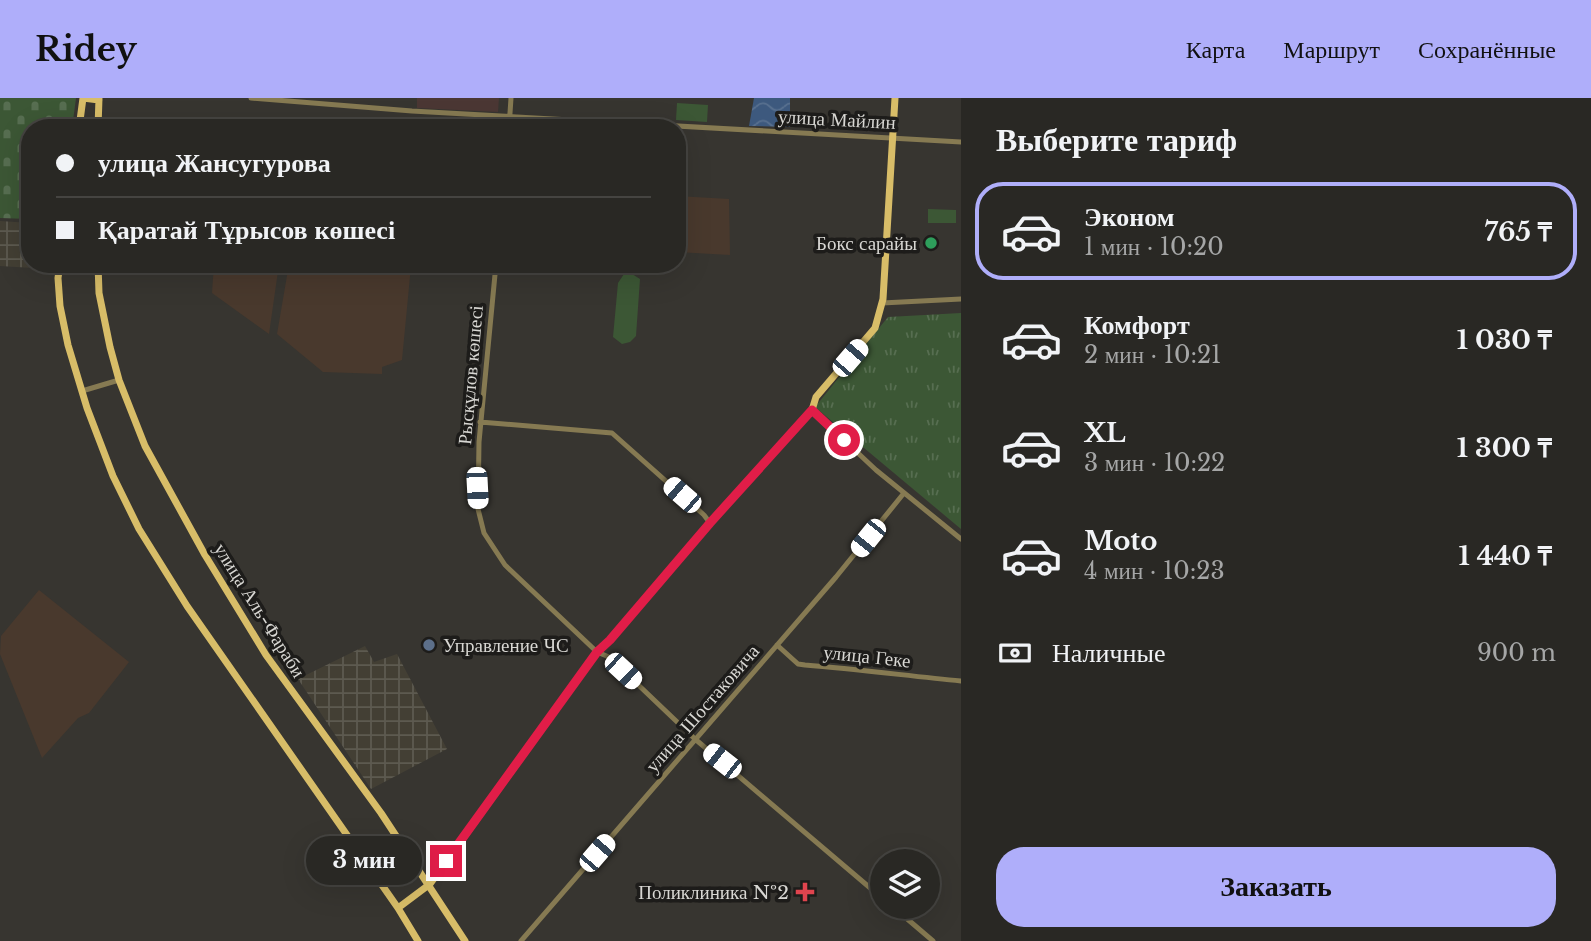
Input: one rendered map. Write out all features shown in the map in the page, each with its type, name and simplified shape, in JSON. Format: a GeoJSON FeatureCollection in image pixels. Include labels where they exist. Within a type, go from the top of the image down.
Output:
{"type":"FeatureCollection","features":[{"type":"Feature","properties":{"kind":"main road"},"geometry":{"type":"LineString","coordinates":[[80,119],[83,98],[99,99],[99,119]]}},
{"type":"Feature","properties":{"kind":"main road"},"geometry":{"type":"LineString","coordinates":[[398,908],[430,884],[597,652],[812,410],[816,397],[875,328],[882,303],[895,98]]}},
{"type":"Feature","properties":{"kind":"main road"},"geometry":{"type":"LineString","coordinates":[[59,273],[60,306],[82,391],[113,476],[139,529],[187,606],[398,908],[418,941]]}},
{"type":"Feature","properties":{"kind":"main road","name":"улица Аль-Фараби"},"geometry":{"type":"LineString","coordinates":[[98,273],[99,293],[119,380],[145,446],[205,555],[259,643],[430,884],[465,941]]}},
{"type":"Feature","properties":{"kind":"street","name":"улица Майлин"},"geometry":{"type":"LineString","coordinates":[[251,98],[370,108],[580,119]]}},
{"type":"Feature","properties":{"kind":"street"},"geometry":{"type":"LineString","coordinates":[[510,119],[511,98]]}},
{"type":"Feature","properties":{"kind":"street","name":"улица Майлин"},"geometry":{"type":"LineString","coordinates":[[686,125],[961,142]]}},
{"type":"Feature","properties":{"kind":"street","name":"Рысқұлов көшесі"},"geometry":{"type":"LineString","coordinates":[[495,273],[480,422],[477,488],[478,509],[484,533],[493,549],[515,576],[597,652],[609,657],[695,739],[870,888]]}},
{"type":"Feature","properties":{"kind":"street"},"geometry":{"type":"LineString","coordinates":[[882,303],[961,299]]}},
{"type":"Feature","properties":{"kind":"street"},"geometry":{"type":"LineString","coordinates":[[82,391],[119,380]]}},
{"type":"Feature","properties":{"kind":"street"},"geometry":{"type":"LineString","coordinates":[[812,410],[876,470],[961,539]]}},
{"type":"Feature","properties":{"kind":"street"},"geometry":{"type":"LineString","coordinates":[[480,422],[612,433],[710,523]]}},
{"type":"Feature","properties":{"kind":"street","name":"улица Шостаковича"},"geometry":{"type":"LineString","coordinates":[[521,941],[836,577],[904,493]]}},
{"type":"Feature","properties":{"kind":"street","name":"улица Геке"},"geometry":{"type":"LineString","coordinates":[[777,645],[798,664],[805,666],[870,670],[961,681]]}},
{"type":"Feature","properties":{"kind":"street"},"geometry":{"type":"LineString","coordinates":[[907,919],[933,941]]}},
{"type":"Feature","properties":{"kind":"shaded area"},"geometry":{"type":"Polygon","coordinates":[[[417,98],[499,98],[498,112],[417,108],[417,98]]]}},
{"type":"Feature","properties":{"kind":"shaded area"},"geometry":{"type":"Polygon","coordinates":[[[686,197],[729,199],[730,255],[686,253],[686,197]]]}},
{"type":"Feature","properties":{"kind":"shaded area"},"geometry":{"type":"Polygon","coordinates":[[[0,221],[21,222],[21,267],[0,266],[0,221]]]}},
{"type":"Feature","properties":{"kind":"shaded area"},"geometry":{"type":"Polygon","coordinates":[[[213,273],[278,273],[269,334],[212,293],[213,273]]]}},
{"type":"Feature","properties":{"kind":"shaded area"},"geometry":{"type":"Polygon","coordinates":[[[287,273],[410,273],[402,360],[382,367],[382,374],[323,372],[277,334],[287,273]]]}},
{"type":"Feature","properties":{"kind":"shaded area"},"geometry":{"type":"Polygon","coordinates":[[[39,590],[129,662],[89,713],[78,718],[42,758],[0,654],[1,636],[39,590]]]}},
{"type":"Feature","properties":{"kind":"shaded area"},"geometry":{"type":"Polygon","coordinates":[[[365,646],[374,662],[397,654],[447,749],[371,789],[298,679],[365,646]]]}},
{"type":"Feature","properties":{"kind":"green space"},"geometry":{"type":"Polygon","coordinates":[[[0,98],[76,98],[73,119],[21,119],[21,219],[0,218],[0,98]]]}},
{"type":"Feature","properties":{"kind":"green space"},"geometry":{"type":"Polygon","coordinates":[[[677,103],[708,105],[707,122],[676,119],[677,103]]]}},
{"type":"Feature","properties":{"kind":"green space"},"geometry":{"type":"Polygon","coordinates":[[[928,209],[956,210],[956,223],[928,223],[928,209]]]}},
{"type":"Feature","properties":{"kind":"green space"},"geometry":{"type":"Polygon","coordinates":[[[624,274],[632,274],[640,279],[636,336],[630,342],[622,344],[613,337],[618,283],[624,274]]]}},
{"type":"Feature","properties":{"kind":"green space"},"geometry":{"type":"Polygon","coordinates":[[[961,313],[961,529],[815,407],[888,317],[961,313]]]}},
{"type":"Feature","properties":{"kind":"water"},"geometry":{"type":"Polygon","coordinates":[[[754,98],[790,98],[790,127],[749,126],[754,98]]]}},
{"type":"Feature","properties":{"kind":"place","name":"Бокс сарайы"},"geometry":{"type":"Point","coordinates":[931,243]}},
{"type":"Feature","properties":{"kind":"place","name":"Управление ЧС"},"geometry":{"type":"Point","coordinates":[429,645]}},
{"type":"Feature","properties":{"kind":"place","name":"Поликлиника №2"},"geometry":{"type":"Point","coordinates":[805,892]}},
{"type":"Feature","properties":{"kind":"route"},"geometry":{"type":"LineString","coordinates":[[446,861],[597,652],[812,410],[844,440]]}}]}
